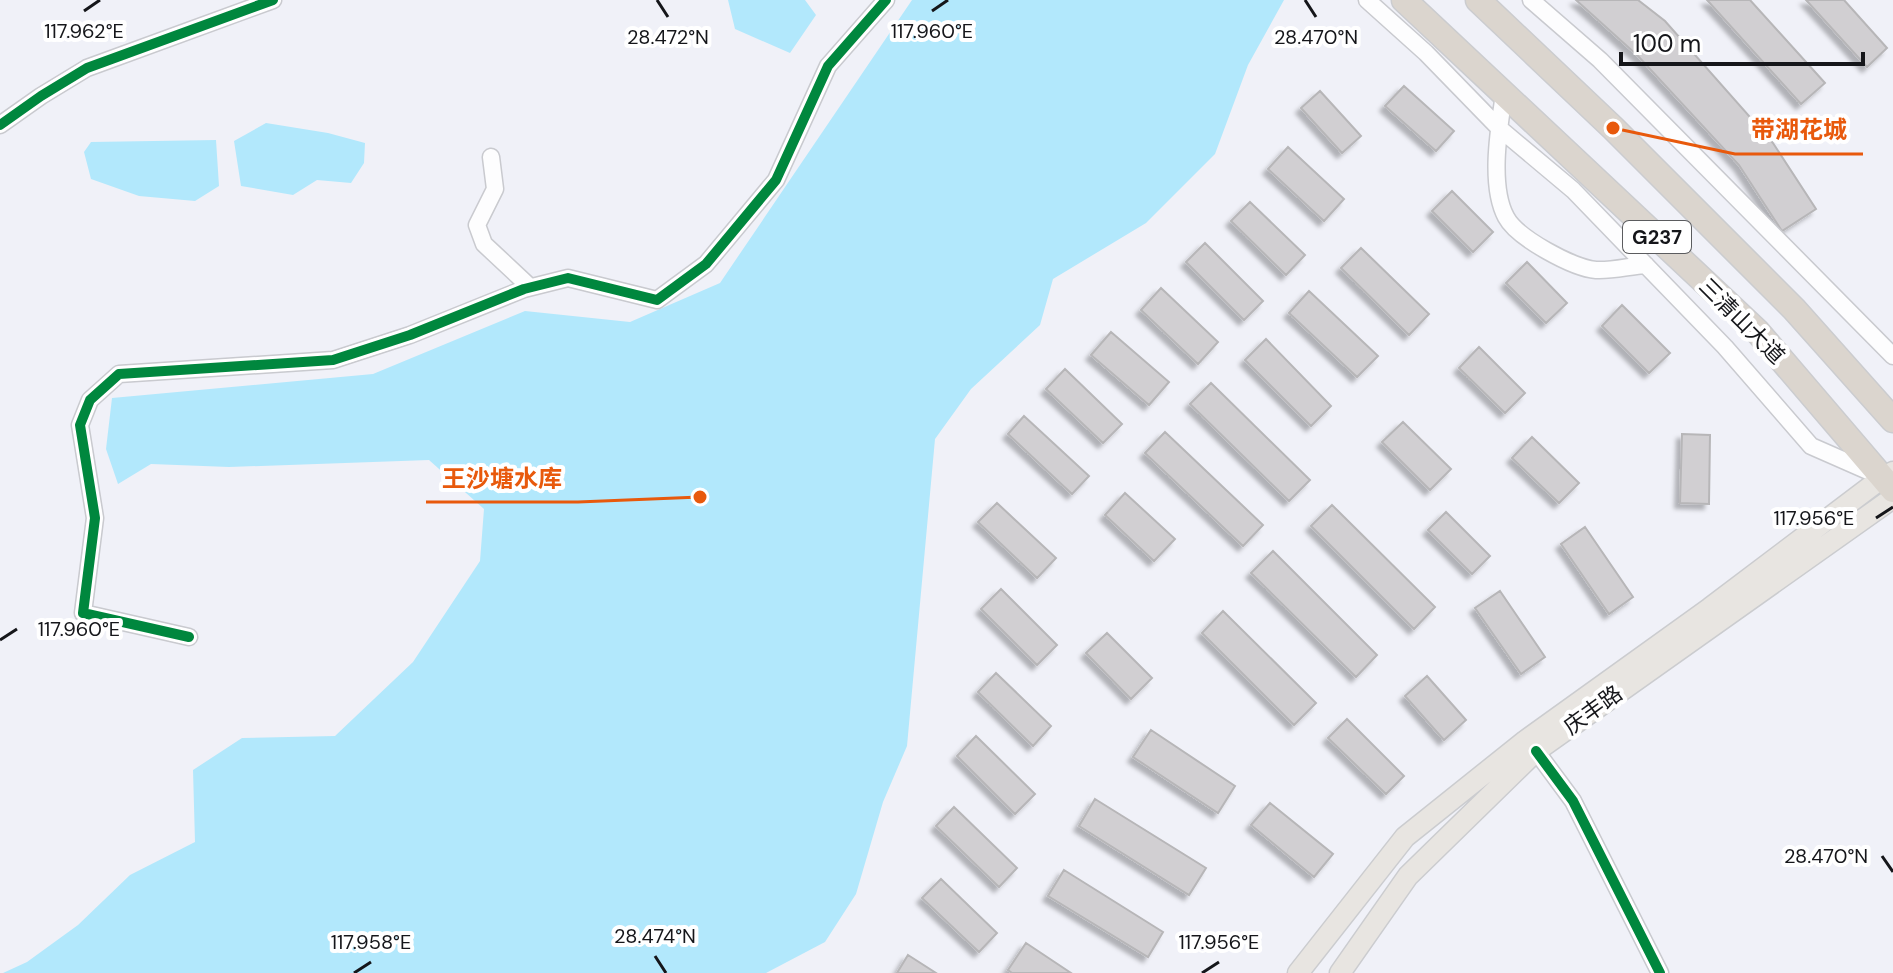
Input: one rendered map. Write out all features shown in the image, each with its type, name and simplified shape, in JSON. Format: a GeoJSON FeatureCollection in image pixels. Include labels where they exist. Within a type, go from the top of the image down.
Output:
{"type":"FeatureCollection","features":[{"type":"Feature","properties":{"kind":"highway","name":"三清山大道"},"geometry":{"type":"LineString","coordinates":[[1404,0],[1757,331],[1890,484]]}},
{"type":"Feature","properties":{"kind":"highway","name":"三清山大道"},"geometry":{"type":"LineString","coordinates":[[1478,0],[1613,128],[1782,297],[1893,420]]}},
{"type":"Feature","properties":{"kind":"main road","name":"庆丰路"},"geometry":{"type":"LineString","coordinates":[[1340,973],[1408,876],[1536,751],[1890,484]]}},
{"type":"Feature","properties":{"kind":"main road"},"geometry":{"type":"LineString","coordinates":[[1298,973],[1405,837],[1525,741],[1890,484]]}},
{"type":"Feature","properties":{"kind":"street"},"geometry":{"type":"LineString","coordinates":[[0,125],[87,68],[273,0]]}},
{"type":"Feature","properties":{"kind":"street"},"geometry":{"type":"LineString","coordinates":[[189,637],[83,613],[95,518],[80,425],[90,400],[119,374],[333,360],[410,335],[530,287],[568,278],[657,300],[706,264],[776,180],[828,66],[886,0]]}},
{"type":"Feature","properties":{"kind":"street"},"geometry":{"type":"LineString","coordinates":[[1367,0],[1426,53],[1499,128],[1573,190],[1725,347],[1811,446],[1890,484]]}},
{"type":"Feature","properties":{"kind":"street"},"geometry":{"type":"LineString","coordinates":[[1531,0],[1600,60],[1893,356]]}},
{"type":"Feature","properties":{"kind":"street"},"geometry":{"type":"LineString","coordinates":[[1504,94],[1497,182],[1507,219],[1547,253],[1594,270],[1646,265]]}},
{"type":"Feature","properties":{"kind":"street"},"geometry":{"type":"LineString","coordinates":[[491,157],[495,189],[477,225],[484,244],[530,287]]}},
{"type":"Feature","properties":{"kind":"street"},"geometry":{"type":"LineString","coordinates":[[1536,751],[1573,801],[1660,973]]}},
{"type":"Feature","properties":{"kind":"water"},"geometry":{"type":"Polygon","coordinates":[[[728,0],[805,0],[816,15],[790,53],[735,29],[728,0]]]}},
{"type":"Feature","properties":{"kind":"water"},"geometry":{"type":"Polygon","coordinates":[[[912,0],[1284,0],[1248,65],[1215,154],[1146,223],[1053,279],[1040,325],[971,389],[935,439],[907,746],[883,802],[856,894],[825,942],[766,973],[3,973],[27,962],[78,925],[130,875],[195,842],[193,770],[242,738],[335,736],[413,662],[480,561],[484,509],[429,460],[229,467],[151,464],[118,484],[106,449],[112,398],[373,374],[525,311],[630,322],[720,283],[912,0]]]}},
{"type":"Feature","properties":{"kind":"water"},"geometry":{"type":"Polygon","coordinates":[[[266,123],[328,133],[365,143],[364,163],[351,183],[317,180],[293,195],[241,186],[234,141],[266,123]]]}},
{"type":"Feature","properties":{"kind":"water"},"geometry":{"type":"Polygon","coordinates":[[[216,140],[219,186],[195,201],[139,196],[91,179],[84,152],[91,142],[216,140]]]}},
{"type":"Feature","properties":{"kind":"building"},"geometry":{"type":"Polygon","coordinates":[[[1576,0],[1638,0],[1665,21],[1773,143],[1816,209],[1782,231],[1739,165],[1638,56],[1576,0]]]}},
{"type":"Feature","properties":{"kind":"building"},"geometry":{"type":"Polygon","coordinates":[[[1707,0],[1750,0],[1825,83],[1801,104],[1707,0]]]}},
{"type":"Feature","properties":{"kind":"building"},"geometry":{"type":"Polygon","coordinates":[[[1806,0],[1844,0],[1887,48],[1867,67],[1806,0]]]}},
{"type":"Feature","properties":{"kind":"building"},"geometry":{"type":"Polygon","coordinates":[[[1404,86],[1454,131],[1436,151],[1385,106],[1404,86]]]}},
{"type":"Feature","properties":{"kind":"building"},"geometry":{"type":"Polygon","coordinates":[[[1320,91],[1361,136],[1342,153],[1301,108],[1320,91]]]}},
{"type":"Feature","properties":{"kind":"building"},"geometry":{"type":"Polygon","coordinates":[[[1288,147],[1344,199],[1324,221],[1268,169],[1288,147]]]}},
{"type":"Feature","properties":{"kind":"building"},"geometry":{"type":"Polygon","coordinates":[[[1452,191],[1493,232],[1473,252],[1432,211],[1452,191]]]}},
{"type":"Feature","properties":{"kind":"building"},"geometry":{"type":"Polygon","coordinates":[[[1250,202],[1305,255],[1286,275],[1231,221],[1250,202]]]}},
{"type":"Feature","properties":{"kind":"building"},"geometry":{"type":"Polygon","coordinates":[[[1205,243],[1263,301],[1244,320],[1186,262],[1205,243]]]}},
{"type":"Feature","properties":{"kind":"building"},"geometry":{"type":"Polygon","coordinates":[[[1361,248],[1429,314],[1409,335],[1341,268],[1361,248]]]}},
{"type":"Feature","properties":{"kind":"building"},"geometry":{"type":"Polygon","coordinates":[[[1527,262],[1567,303],[1546,323],[1506,283],[1527,262]]]}},
{"type":"Feature","properties":{"kind":"building"},"geometry":{"type":"Polygon","coordinates":[[[1161,288],[1218,342],[1198,364],[1141,310],[1161,288]]]}},
{"type":"Feature","properties":{"kind":"building"},"geometry":{"type":"Polygon","coordinates":[[[1309,291],[1378,356],[1357,377],[1289,313],[1309,291]]]}},
{"type":"Feature","properties":{"kind":"building"},"geometry":{"type":"Polygon","coordinates":[[[1622,305],[1670,353],[1649,373],[1602,326],[1622,305]]]}},
{"type":"Feature","properties":{"kind":"building"},"geometry":{"type":"Polygon","coordinates":[[[1111,332],[1169,382],[1149,405],[1091,355],[1111,332]]]}},
{"type":"Feature","properties":{"kind":"building"},"geometry":{"type":"Polygon","coordinates":[[[1266,339],[1331,406],[1311,426],[1245,360],[1266,339]]]}},
{"type":"Feature","properties":{"kind":"building"},"geometry":{"type":"Polygon","coordinates":[[[1479,347],[1525,393],[1505,413],[1459,368],[1479,347]]]}},
{"type":"Feature","properties":{"kind":"building"},"geometry":{"type":"Polygon","coordinates":[[[1065,369],[1122,424],[1103,443],[1046,389],[1065,369]]]}},
{"type":"Feature","properties":{"kind":"building"},"geometry":{"type":"Polygon","coordinates":[[[1211,383],[1310,480],[1289,501],[1190,404],[1211,383]]]}},
{"type":"Feature","properties":{"kind":"building"},"geometry":{"type":"Polygon","coordinates":[[[1024,416],[1089,476],[1072,494],[1008,434],[1024,416]]]}},
{"type":"Feature","properties":{"kind":"building"},"geometry":{"type":"Polygon","coordinates":[[[1403,422],[1451,469],[1430,490],[1382,442],[1403,422]]]}},
{"type":"Feature","properties":{"kind":"building"},"geometry":{"type":"Polygon","coordinates":[[[1165,432],[1263,525],[1243,546],[1145,453],[1165,432]]]}},
{"type":"Feature","properties":{"kind":"building"},"geometry":{"type":"Polygon","coordinates":[[[1682,434],[1710,435],[1709,504],[1680,503],[1682,434]]]}},
{"type":"Feature","properties":{"kind":"building"},"geometry":{"type":"Polygon","coordinates":[[[1532,437],[1579,483],[1559,503],[1512,458],[1532,437]]]}},
{"type":"Feature","properties":{"kind":"building"},"geometry":{"type":"Polygon","coordinates":[[[1125,493],[1175,539],[1154,561],[1105,515],[1125,493]]]}},
{"type":"Feature","properties":{"kind":"building"},"geometry":{"type":"Polygon","coordinates":[[[997,503],[1056,558],[1037,578],[978,522],[997,503]]]}},
{"type":"Feature","properties":{"kind":"building"},"geometry":{"type":"Polygon","coordinates":[[[1332,505],[1435,607],[1414,629],[1311,526],[1332,505]]]}},
{"type":"Feature","properties":{"kind":"building"},"geometry":{"type":"Polygon","coordinates":[[[1446,512],[1490,556],[1472,574],[1428,530],[1446,512]]]}},
{"type":"Feature","properties":{"kind":"building"},"geometry":{"type":"Polygon","coordinates":[[[1585,527],[1633,597],[1609,614],[1561,544],[1585,527]]]}},
{"type":"Feature","properties":{"kind":"building"},"geometry":{"type":"Polygon","coordinates":[[[1273,551],[1377,655],[1356,677],[1251,573],[1273,551]]]}},
{"type":"Feature","properties":{"kind":"building"},"geometry":{"type":"Polygon","coordinates":[[[1001,589],[1057,645],[1037,665],[981,609],[1001,589]]]}},
{"type":"Feature","properties":{"kind":"building"},"geometry":{"type":"Polygon","coordinates":[[[1500,591],[1545,657],[1521,674],[1475,608],[1500,591]]]}},
{"type":"Feature","properties":{"kind":"building"},"geometry":{"type":"Polygon","coordinates":[[[1223,611],[1316,703],[1294,725],[1202,633],[1223,611]]]}},
{"type":"Feature","properties":{"kind":"building"},"geometry":{"type":"Polygon","coordinates":[[[1107,633],[1152,678],[1131,699],[1086,653],[1107,633]]]}},
{"type":"Feature","properties":{"kind":"building"},"geometry":{"type":"Polygon","coordinates":[[[996,673],[1051,726],[1033,746],[978,692],[996,673]]]}},
{"type":"Feature","properties":{"kind":"building"},"geometry":{"type":"Polygon","coordinates":[[[1427,676],[1466,720],[1444,740],[1405,696],[1427,676]]]}},
{"type":"Feature","properties":{"kind":"building"},"geometry":{"type":"Polygon","coordinates":[[[1347,719],[1404,776],[1386,794],[1328,738],[1347,719]]]}},
{"type":"Feature","properties":{"kind":"building"},"geometry":{"type":"Polygon","coordinates":[[[1151,730],[1235,786],[1218,813],[1133,757],[1151,730]]]}},
{"type":"Feature","properties":{"kind":"building"},"geometry":{"type":"Polygon","coordinates":[[[976,736],[1035,794],[1015,814],[957,756],[976,736]]]}},
{"type":"Feature","properties":{"kind":"building"},"geometry":{"type":"Polygon","coordinates":[[[1095,799],[1206,868],[1189,895],[1079,826],[1095,799]]]}},
{"type":"Feature","properties":{"kind":"building"},"geometry":{"type":"Polygon","coordinates":[[[1270,803],[1333,854],[1314,877],[1251,825],[1270,803]]]}},
{"type":"Feature","properties":{"kind":"building"},"geometry":{"type":"Polygon","coordinates":[[[954,807],[1017,868],[999,887],[936,826],[954,807]]]}},
{"type":"Feature","properties":{"kind":"building"},"geometry":{"type":"Polygon","coordinates":[[[1064,870],[1163,932],[1148,957],[1048,896],[1064,870]]]}},
{"type":"Feature","properties":{"kind":"building"},"geometry":{"type":"Polygon","coordinates":[[[941,879],[997,933],[979,952],[922,898],[941,879]]]}},
{"type":"Feature","properties":{"kind":"building"},"geometry":{"type":"Polygon","coordinates":[[[1026,943],[1071,973],[1012,973],[1008,970],[1026,943]]]}},
{"type":"Feature","properties":{"kind":"building"},"geometry":{"type":"Polygon","coordinates":[[[908,955],[936,973],[897,973],[908,955]]]}},
{"type":"Feature","properties":{"kind":"cycle path"},"geometry":{"type":"LineString","coordinates":[[0,125],[87,68],[273,0]]}},
{"type":"Feature","properties":{"kind":"cycle path"},"geometry":{"type":"LineString","coordinates":[[189,637],[83,613],[95,518],[80,425],[90,400],[119,374],[333,360],[410,335],[524,289],[568,278],[657,300],[706,264],[776,180],[828,66],[886,0]]}},
{"type":"Feature","properties":{"kind":"cycle path"},"geometry":{"type":"LineString","coordinates":[[1536,751],[1573,801],[1660,973]]}},
{"type":"Feature","properties":{"kind":"place","name":"带湖花城"},"geometry":{"type":"Point","coordinates":[1613,128]}},
{"type":"Feature","properties":{"kind":"place","name":"王沙塘水库"},"geometry":{"type":"Point","coordinates":[700,497]}}]}
